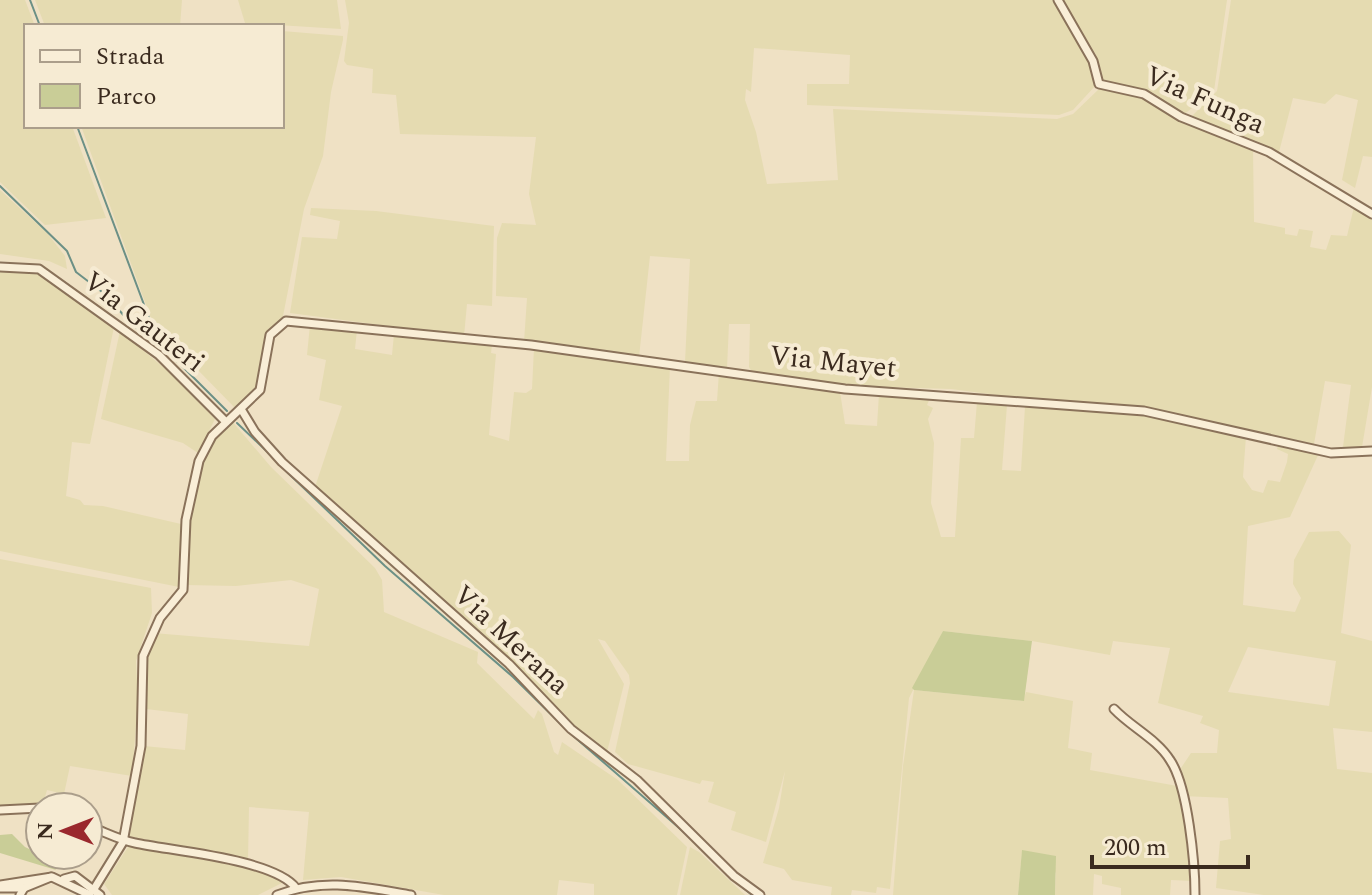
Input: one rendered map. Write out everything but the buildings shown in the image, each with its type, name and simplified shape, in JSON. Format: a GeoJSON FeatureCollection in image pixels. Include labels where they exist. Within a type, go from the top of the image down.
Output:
{"type":"FeatureCollection","features":[{"type":"Feature","properties":{"kind":"street","name":"Via Funga"},"geometry":{"type":"LineString","coordinates":[[1058,0],[1093,61],[1099,84],[1144,94],[1181,117],[1269,152],[1372,214]]}},
{"type":"Feature","properties":{"kind":"street","name":"Via Gauteri"},"geometry":{"type":"LineString","coordinates":[[0,267],[39,269],[159,355],[225,421]]}},
{"type":"Feature","properties":{"kind":"street","name":"Via Mayet"},"geometry":{"type":"LineString","coordinates":[[241,409],[260,390],[270,335],[286,321],[531,345],[845,389],[1144,411],[1331,453],[1372,451]]}},
{"type":"Feature","properties":{"kind":"street"},"geometry":{"type":"LineString","coordinates":[[0,886],[52,877],[95,893],[123,839],[141,746],[143,656],[160,618],[183,590],[186,520],[195,474],[206,445],[225,421],[241,409]]}},
{"type":"Feature","properties":{"kind":"street","name":"Via Merana"},"geometry":{"type":"LineString","coordinates":[[241,409],[255,432],[282,462],[509,664],[571,729],[637,780],[734,876],[760,895]]}},
{"type":"Feature","properties":{"kind":"street"},"geometry":{"type":"LineString","coordinates":[[1114,709],[1159,746],[1172,762],[1194,856],[1195,895]]}},
{"type":"Feature","properties":{"kind":"street"},"geometry":{"type":"LineString","coordinates":[[0,810],[24,809]]}},
{"type":"Feature","properties":{"kind":"street"},"geometry":{"type":"LineString","coordinates":[[104,832],[123,839],[247,864],[284,878],[296,888]]}},
{"type":"Feature","properties":{"kind":"street"},"geometry":{"type":"LineString","coordinates":[[0,886],[22,891],[52,877]]}},
{"type":"Feature","properties":{"kind":"street"},"geometry":{"type":"LineString","coordinates":[[277,895],[296,888],[343,884],[411,895]]}},
{"type":"Feature","properties":{"kind":"shaded area"},"geometry":{"type":"Polygon","coordinates":[[[0,0],[25,0],[34,24],[24,24],[24,128],[73,128],[106,218],[45,225],[0,182],[0,0]]]}},
{"type":"Feature","properties":{"kind":"shaded area"},"geometry":{"type":"Polygon","coordinates":[[[35,0],[182,0],[180,24],[44,24],[35,0]]]}},
{"type":"Feature","properties":{"kind":"shaded area"},"geometry":{"type":"Polygon","coordinates":[[[238,0],[337,0],[341,29],[284,24],[245,23],[238,0]]]}},
{"type":"Feature","properties":{"kind":"shaded area"},"geometry":{"type":"Polygon","coordinates":[[[345,0],[1055,0],[1074,38],[1092,63],[1096,85],[1073,110],[1059,115],[807,105],[807,84],[849,84],[850,55],[754,48],[751,92],[746,89],[745,100],[756,132],[767,184],[838,180],[833,109],[1057,119],[1073,114],[1100,88],[1136,93],[1253,148],[1254,222],[1285,228],[1285,234],[1297,236],[1299,229],[1313,231],[1310,247],[1326,250],[1331,235],[1347,236],[1354,207],[1372,216],[1372,387],[1362,447],[1343,447],[1351,385],[1325,381],[1314,444],[1141,407],[1042,401],[951,389],[849,386],[752,372],[749,367],[750,324],[729,324],[727,368],[685,362],[690,259],[650,256],[639,357],[524,342],[527,298],[496,296],[497,238],[502,223],[536,225],[529,194],[536,137],[400,134],[396,95],[372,93],[373,69],[347,65],[344,61],[349,23],[345,0]]]}},
{"type":"Feature","properties":{"kind":"shaded area"},"geometry":{"type":"Polygon","coordinates":[[[1062,0],[1227,0],[1214,91],[1183,115],[1141,90],[1102,81],[1096,55],[1062,0]]]}},
{"type":"Feature","properties":{"kind":"shaded area"},"geometry":{"type":"Polygon","coordinates":[[[1231,0],[1372,0],[1372,157],[1363,156],[1355,188],[1342,180],[1358,100],[1336,94],[1325,104],[1293,98],[1279,152],[1190,118],[1217,91],[1231,0]]]}},
{"type":"Feature","properties":{"kind":"shaded area"},"geometry":{"type":"Polygon","coordinates":[[[284,31],[343,36],[331,92],[323,156],[304,209],[283,316],[268,336],[259,385],[237,410],[153,324],[82,128],[284,128],[284,31]]]}},
{"type":"Feature","properties":{"kind":"shaded area"},"geometry":{"type":"Polygon","coordinates":[[[0,190],[47,233],[65,256],[67,269],[49,261],[0,254],[0,190]]]}},
{"type":"Feature","properties":{"kind":"shaded area"},"geometry":{"type":"Polygon","coordinates":[[[311,208],[376,211],[494,226],[492,306],[467,304],[464,336],[290,313],[302,237],[337,239],[340,221],[310,215],[311,208]]]}},
{"type":"Feature","properties":{"kind":"shaded area"},"geometry":{"type":"Polygon","coordinates":[[[0,271],[43,274],[114,327],[90,444],[72,442],[66,496],[80,500],[84,505],[103,506],[181,524],[179,587],[0,551],[0,271]]]}},
{"type":"Feature","properties":{"kind":"shaded area"},"geometry":{"type":"Polygon","coordinates":[[[310,325],[357,330],[355,349],[392,355],[394,334],[492,345],[491,353],[496,354],[489,435],[509,441],[514,392],[526,393],[532,389],[534,348],[670,366],[666,461],[689,461],[690,425],[696,401],[717,401],[719,372],[840,392],[845,424],[877,426],[879,394],[931,396],[927,405],[933,408],[928,419],[934,443],[931,503],[941,537],[955,537],[961,438],[974,438],[977,402],[1007,405],[1002,470],[1021,471],[1025,407],[1147,414],[1246,436],[1243,477],[1252,490],[1263,493],[1268,480],[1280,482],[1287,462],[1288,454],[1277,449],[1279,443],[1319,453],[1290,517],[1248,526],[1243,605],[1295,612],[1301,598],[1293,584],[1294,560],[1309,532],[1339,531],[1351,545],[1341,633],[1372,641],[1372,732],[1333,728],[1337,769],[1372,773],[1372,895],[1264,895],[1216,888],[1220,841],[1231,839],[1228,798],[1183,796],[1181,768],[1191,753],[1217,753],[1219,730],[1200,723],[1203,716],[1158,703],[1170,648],[1113,641],[1110,655],[1032,641],[943,631],[909,698],[890,889],[877,887],[876,893],[852,890],[851,895],[831,895],[832,887],[792,880],[784,869],[763,863],[779,808],[785,771],[766,842],[731,830],[736,812],[708,802],[714,782],[702,780],[700,784],[628,764],[615,752],[630,683],[629,675],[605,641],[598,639],[624,684],[607,752],[571,725],[536,686],[315,487],[342,406],[319,400],[326,360],[307,355],[310,325]],[[1248,647],[1228,692],[1329,706],[1336,661],[1248,647]]]}},
{"type":"Feature","properties":{"kind":"shaded area"},"geometry":{"type":"Polygon","coordinates":[[[120,331],[169,372],[215,419],[198,453],[183,443],[101,419],[120,331]]]}},
{"type":"Feature","properties":{"kind":"shaded area"},"geometry":{"type":"Polygon","coordinates":[[[231,420],[271,467],[375,568],[382,580],[384,612],[478,652],[477,663],[534,719],[538,710],[542,714],[554,752],[558,755],[562,742],[618,780],[687,847],[677,895],[594,895],[594,884],[559,880],[557,895],[444,895],[341,877],[303,880],[309,812],[249,807],[248,860],[128,836],[144,746],[185,750],[188,714],[146,709],[143,662],[153,633],[309,646],[319,589],[291,580],[236,586],[186,585],[186,537],[198,468],[210,442],[231,420]]]}},
{"type":"Feature","properties":{"kind":"shaded area"},"geometry":{"type":"Polygon","coordinates":[[[0,559],[151,588],[152,613],[136,661],[138,700],[132,776],[70,766],[65,791],[24,791],[24,805],[0,807],[0,559]]]}},
{"type":"Feature","properties":{"kind":"shaded area"},"geometry":{"type":"Polygon","coordinates":[[[914,690],[1023,701],[1026,692],[1073,701],[1068,748],[1092,753],[1090,770],[1177,786],[1191,849],[1192,881],[1171,880],[1170,895],[1121,895],[1121,888],[1102,884],[1102,876],[1094,874],[1093,895],[1055,895],[1056,873],[1022,851],[1018,895],[893,895],[903,766],[914,690]]]}},
{"type":"Feature","properties":{"kind":"shaded area"},"geometry":{"type":"Polygon","coordinates":[[[130,844],[240,864],[284,882],[258,895],[112,895],[104,884],[130,844]]]}},
{"type":"Feature","properties":{"kind":"shaded area"},"geometry":{"type":"Polygon","coordinates":[[[690,847],[699,852],[745,895],[680,895],[690,847]]]}},
{"type":"Feature","properties":{"kind":"green space"},"geometry":{"type":"Polygon","coordinates":[[[943,631],[1032,641],[1024,701],[914,690],[912,688],[943,631]]]}},
{"type":"Feature","properties":{"kind":"green space"},"geometry":{"type":"Polygon","coordinates":[[[12,834],[24,846],[24,860],[0,853],[0,835],[12,834]]]}},
{"type":"Feature","properties":{"kind":"green space"},"geometry":{"type":"Polygon","coordinates":[[[1022,850],[1056,856],[1055,895],[1018,895],[1022,850]]]}},
{"type":"Feature","properties":{"kind":"waterway"},"geometry":{"type":"LineString","coordinates":[[30,0],[39,24]]}},
{"type":"Feature","properties":{"kind":"waterway"},"geometry":{"type":"LineString","coordinates":[[78,128],[158,342]]}},
{"type":"Feature","properties":{"kind":"waterway"},"geometry":{"type":"LineString","coordinates":[[0,186],[67,251],[76,272],[106,295],[132,325],[159,343],[227,411]]}},
{"type":"Feature","properties":{"kind":"waterway"},"geometry":{"type":"LineString","coordinates":[[237,423],[276,460]]}},
{"type":"Feature","properties":{"kind":"waterway"},"geometry":{"type":"LineString","coordinates":[[286,471],[385,566],[693,840]]}},
{"type":"Feature","properties":{"kind":"waterway"},"geometry":{"type":"LineString","coordinates":[[735,881],[752,895]]}}]}
